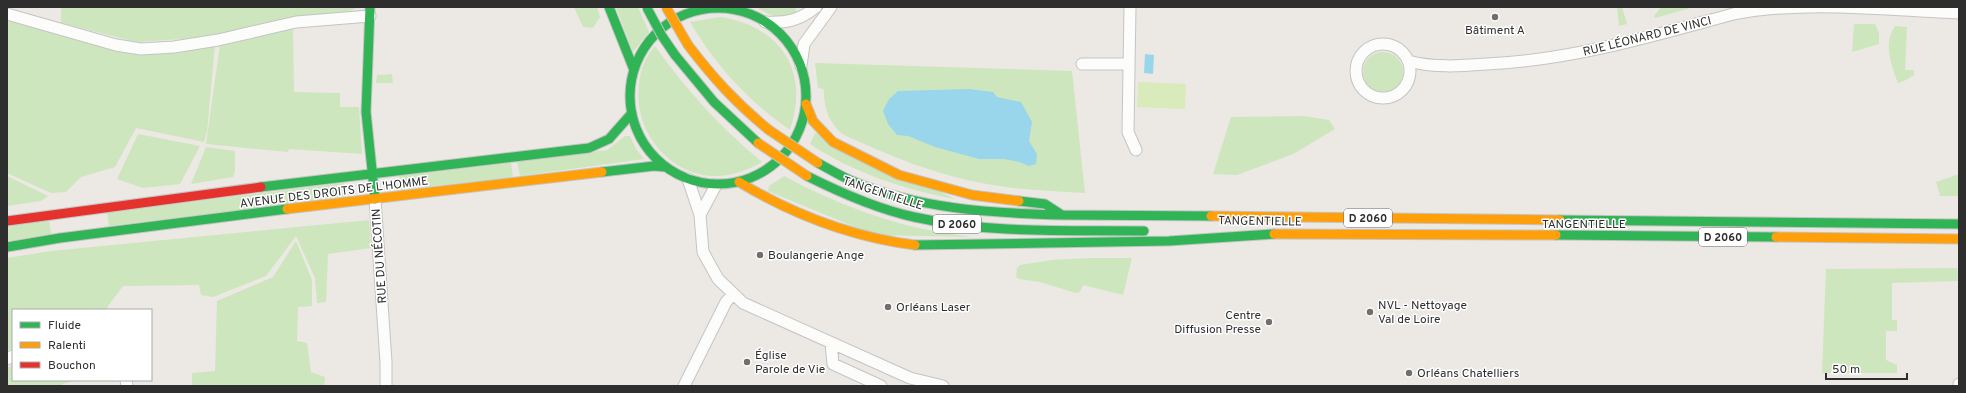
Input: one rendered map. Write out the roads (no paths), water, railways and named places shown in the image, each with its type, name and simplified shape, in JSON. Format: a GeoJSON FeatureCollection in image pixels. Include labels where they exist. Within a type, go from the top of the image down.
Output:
{"type":"FeatureCollection","features":[{"type":"Feature","properties":{"kind":"main road"},"geometry":{"type":"LineString","coordinates":[[609,7],[634,70]]}},
{"type":"Feature","properties":{"kind":"main road","name":"TANGENTIELLE"},"geometry":{"type":"LineString","coordinates":[[647,7],[662,36],[694,81],[720,110],[758,143],[807,176],[862,201],[914,217],[952,224],[1026,230],[1158,232],[1959,239]]}},
{"type":"Feature","properties":{"kind":"main road","name":"TANGENTIELLE"},"geometry":{"type":"LineString","coordinates":[[666,7],[688,45],[714,79],[739,105],[769,130],[818,163],[851,180],[899,197],[945,207],[1021,214],[1959,224]]}},
{"type":"Feature","properties":{"kind":"main road"},"geometry":{"type":"LineString","coordinates":[[717,8],[750,14],[765,22],[780,34],[792,49],[801,66],[806,85],[806,104],[800,130],[785,154],[765,171],[739,182],[716,185],[688,179],[665,167],[646,146],[638,133],[632,113],[630,91],[634,70],[647,45],[666,26],[691,13],[717,8]]}},
{"type":"Feature","properties":{"kind":"main road","name":"RUE DU NÉCOTIN"},"geometry":{"type":"LineString","coordinates":[[370,12],[366,106],[375,199]]}},
{"type":"Feature","properties":{"kind":"main road"},"geometry":{"type":"LineString","coordinates":[[806,104],[813,121],[833,142],[899,174],[972,195],[1045,204],[1062,214]]}},
{"type":"Feature","properties":{"kind":"main road","name":"AVENUE DES DROITS DE L'HOMME"},"geometry":{"type":"LineString","coordinates":[[7,221],[75,210],[589,148],[602,144],[612,138],[632,113]]}},
{"type":"Feature","properties":{"kind":"main road","name":"AVENUE DES DROITS DE L'HOMME"},"geometry":{"type":"LineString","coordinates":[[7,247],[78,236],[375,199],[654,166],[665,167]]}},
{"type":"Feature","properties":{"kind":"main road"},"geometry":{"type":"LineString","coordinates":[[739,182],[796,213],[846,233],[892,243],[920,246],[1100,241],[1169,241],[1286,233]]}},
{"type":"Feature","properties":{"kind":"main road"},"geometry":{"type":"LineString","coordinates":[[75,210],[78,236]]}},
{"type":"Feature","properties":{"kind":"street"},"geometry":{"type":"LineString","coordinates":[[765,22],[790,22],[805,16],[816,7]]}},
{"type":"Feature","properties":{"kind":"street"},"geometry":{"type":"LineString","coordinates":[[801,66],[804,44],[831,7]]}},
{"type":"Feature","properties":{"kind":"street"},"geometry":{"type":"LineString","coordinates":[[1130,7],[1128,132],[1136,150]]}},
{"type":"Feature","properties":{"kind":"street","name":"RUE LÉONARD DE VINCI"},"geometry":{"type":"LineString","coordinates":[[1408,61],[1423,65],[1451,66],[1539,60],[1582,53],[1733,14],[1755,10],[1840,7],[1959,13]]}},
{"type":"Feature","properties":{"kind":"street"},"geometry":{"type":"LineString","coordinates":[[7,14],[116,45],[141,49],[174,47],[218,40],[296,22],[370,12]]}},
{"type":"Feature","properties":{"kind":"street"},"geometry":{"type":"LineString","coordinates":[[1408,82],[1410,68],[1408,61],[1403,53],[1396,47],[1387,44],[1369,48],[1362,54],[1356,66],[1356,73],[1360,86],[1365,91],[1376,97],[1383,98],[1395,95],[1405,87],[1408,82],[1423,71],[1451,66]]}},
{"type":"Feature","properties":{"kind":"street"},"geometry":{"type":"LineString","coordinates":[[1082,64],[1129,64]]}},
{"type":"Feature","properties":{"kind":"street"},"geometry":{"type":"LineString","coordinates":[[688,179],[700,215],[703,252],[718,279],[733,294],[750,307],[918,380],[940,386]]}},
{"type":"Feature","properties":{"kind":"street"},"geometry":{"type":"LineString","coordinates":[[700,215],[716,185]]}},
{"type":"Feature","properties":{"kind":"street","name":"RUE DU NÉCOTIN"},"geometry":{"type":"LineString","coordinates":[[375,199],[386,362],[386,386]]}},
{"type":"Feature","properties":{"kind":"street"},"geometry":{"type":"LineString","coordinates":[[684,386],[726,302],[733,294]]}},
{"type":"Feature","properties":{"kind":"street"},"geometry":{"type":"LineString","coordinates":[[831,343],[833,364],[881,386]]}},
{"type":"Feature","properties":{"kind":"street"},"geometry":{"type":"LineString","coordinates":[[906,386],[918,380]]}},
{"type":"Feature","properties":{"kind":"water"},"geometry":{"type":"Polygon","coordinates":[[[1145,54],[1154,55],[1153,74],[1144,73],[1145,54]]]}},
{"type":"Feature","properties":{"kind":"water"},"geometry":{"type":"Polygon","coordinates":[[[969,89],[993,92],[997,97],[1021,102],[1032,122],[1029,141],[1037,154],[1036,164],[1029,166],[1004,159],[979,159],[935,147],[908,136],[897,135],[888,124],[883,111],[889,99],[898,91],[969,89]]]}},
{"type":"Feature","properties":{"kind":"place","name":"Bâtiment A"},"geometry":{"type":"Point","coordinates":[1495,17]}},
{"type":"Feature","properties":{"kind":"place","name":"Boulangerie Ange"},"geometry":{"type":"Point","coordinates":[760,255]}},
{"type":"Feature","properties":{"kind":"place","name":"Orléans Laser"},"geometry":{"type":"Point","coordinates":[888,307]}},
{"type":"Feature","properties":{"kind":"place","name":"NVL - Nettoyage Val de Loire"},"geometry":{"type":"Point","coordinates":[1370,312]}},
{"type":"Feature","properties":{"kind":"place","name":"Centre Diffusion Presse"},"geometry":{"type":"Point","coordinates":[1269,322]}},
{"type":"Feature","properties":{"kind":"place","name":"Église Parole de Vie"},"geometry":{"type":"Point","coordinates":[747,362]}},
{"type":"Feature","properties":{"kind":"place","name":"Orléans Chatelliers"},"geometry":{"type":"Point","coordinates":[1409,373]}}]}
